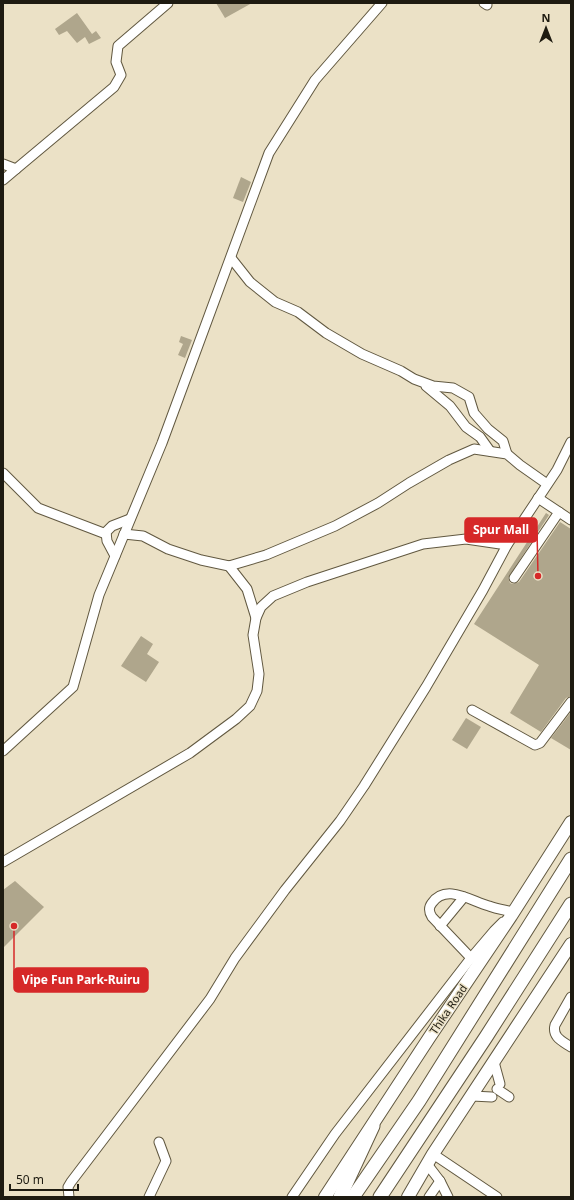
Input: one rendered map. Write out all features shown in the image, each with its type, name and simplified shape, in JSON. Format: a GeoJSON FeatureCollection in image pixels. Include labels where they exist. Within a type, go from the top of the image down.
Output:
{"type":"FeatureCollection","features":[{"type":"Feature","properties":{"kind":"highway"},"geometry":{"type":"LineString","coordinates":[[352,1197],[419,1101],[571,859]]}},
{"type":"Feature","properties":{"kind":"highway"},"geometry":{"type":"LineString","coordinates":[[380,1197],[486,1037],[571,904]]}},
{"type":"Feature","properties":{"kind":"highway"},"geometry":{"type":"LineString","coordinates":[[340,1197],[373,1126]]}},
{"type":"Feature","properties":{"kind":"main road","name":"Thika Road"},"geometry":{"type":"LineString","coordinates":[[326,1197],[571,822]]}},
{"type":"Feature","properties":{"kind":"main road"},"geometry":{"type":"LineString","coordinates":[[408,1197],[430,1159],[571,944]]}},
{"type":"Feature","properties":{"kind":"street"},"geometry":{"type":"LineString","coordinates":[[3,180],[114,87],[121,75],[116,62],[118,46],[168,3]]}},
{"type":"Feature","properties":{"kind":"street"},"geometry":{"type":"LineString","coordinates":[[3,751],[73,687],[99,595],[162,443],[269,153],[315,80],[382,3]]}},
{"type":"Feature","properties":{"kind":"street"},"geometry":{"type":"LineString","coordinates":[[3,164],[16,169]]}},
{"type":"Feature","properties":{"kind":"street"},"geometry":{"type":"LineString","coordinates":[[231,258],[250,282],[275,302],[298,312],[326,334],[362,354],[401,371],[414,379],[433,386],[453,388],[469,396],[474,413],[488,429],[503,441],[507,454],[547,484]]}},
{"type":"Feature","properties":{"kind":"street"},"geometry":{"type":"LineString","coordinates":[[422,382],[450,406],[466,427],[480,437],[490,452]]}},
{"type":"Feature","properties":{"kind":"street"},"geometry":{"type":"LineString","coordinates":[[69,1197],[68,1187],[71,1182],[210,999],[235,958],[285,890],[340,821],[364,786],[426,687],[483,590],[507,545],[557,470],[571,442]]}},
{"type":"Feature","properties":{"kind":"street"},"geometry":{"type":"LineString","coordinates":[[124,534],[143,536],[168,549],[188,556],[229,566],[266,555],[335,526],[378,503],[442,464],[474,449],[507,454]]}},
{"type":"Feature","properties":{"kind":"street"},"geometry":{"type":"LineString","coordinates":[[3,474],[38,508],[106,534]]}},
{"type":"Feature","properties":{"kind":"street"},"geometry":{"type":"LineString","coordinates":[[538,498],[571,520]]}},
{"type":"Feature","properties":{"kind":"street"},"geometry":{"type":"LineString","coordinates":[[514,578],[559,512]]}},
{"type":"Feature","properties":{"kind":"street"},"geometry":{"type":"LineString","coordinates":[[115,556],[107,541],[106,534],[108,529],[130,519]]}},
{"type":"Feature","properties":{"kind":"street"},"geometry":{"type":"LineString","coordinates":[[3,862],[190,753],[236,719],[250,706],[257,691],[258,674],[253,635],[256,618],[261,606],[274,596],[308,582],[423,544],[466,538],[507,545]]}},
{"type":"Feature","properties":{"kind":"street"},"geometry":{"type":"LineString","coordinates":[[229,566],[247,589],[256,618]]}},
{"type":"Feature","properties":{"kind":"street"},"geometry":{"type":"LineString","coordinates":[[472,710],[535,745],[540,743],[571,702]]}},
{"type":"Feature","properties":{"kind":"street"},"geometry":{"type":"LineString","coordinates":[[471,958],[432,918],[429,912],[429,906],[434,900],[440,895],[446,893],[464,897],[512,914]]}},
{"type":"Feature","properties":{"kind":"street"},"geometry":{"type":"LineString","coordinates":[[440,926],[464,897]]}},
{"type":"Feature","properties":{"kind":"street"},"geometry":{"type":"LineString","coordinates":[[292,1197],[335,1134],[471,958],[501,923],[512,914]]}},
{"type":"Feature","properties":{"kind":"street"},"geometry":{"type":"LineString","coordinates":[[571,997],[555,1025],[554,1030],[556,1036],[571,1047]]}},
{"type":"Feature","properties":{"kind":"street"},"geometry":{"type":"LineString","coordinates":[[494,1062],[496,1090]]}},
{"type":"Feature","properties":{"kind":"street"},"geometry":{"type":"LineString","coordinates":[[472,1096],[496,1090],[509,1097]]}},
{"type":"Feature","properties":{"kind":"street"},"geometry":{"type":"LineString","coordinates":[[149,1197],[166,1161],[159,1142]]}},
{"type":"Feature","properties":{"kind":"street"},"geometry":{"type":"LineString","coordinates":[[430,1159],[448,1197]]}},
{"type":"Feature","properties":{"kind":"street"},"geometry":{"type":"LineString","coordinates":[[430,1159],[497,1197]]}},
{"type":"Feature","properties":{"kind":"street"},"geometry":{"type":"LineString","coordinates":[[429,1197],[440,1181]]}},
{"type":"Feature","properties":{"kind":"building"},"geometry":{"type":"Polygon","coordinates":[[[216,3],[252,3],[225,18],[216,3]]]}},
{"type":"Feature","properties":{"kind":"building"},"geometry":{"type":"Polygon","coordinates":[[[77,13],[92,34],[96,31],[101,38],[89,44],[85,37],[77,43],[67,31],[59,35],[55,29],[77,13]]]}},
{"type":"Feature","properties":{"kind":"building"},"geometry":{"type":"Polygon","coordinates":[[[241,177],[251,182],[243,202],[233,198],[241,177]]]}},
{"type":"Feature","properties":{"kind":"building"},"geometry":{"type":"Polygon","coordinates":[[[181,336],[192,340],[185,358],[178,355],[183,344],[179,342],[181,336]]]}},
{"type":"Feature","properties":{"kind":"building"},"geometry":{"type":"Polygon","coordinates":[[[546,513],[549,515],[508,578],[510,583],[513,584],[519,582],[560,522],[571,529],[571,696],[566,698],[541,732],[510,713],[539,665],[474,624],[546,513]]]}},
{"type":"Feature","properties":{"kind":"building"},"geometry":{"type":"Polygon","coordinates":[[[141,636],[153,644],[147,654],[159,662],[146,682],[121,666],[141,636]]]}},
{"type":"Feature","properties":{"kind":"building"},"geometry":{"type":"Polygon","coordinates":[[[571,712],[571,750],[551,738],[571,712]]]}},
{"type":"Feature","properties":{"kind":"building"},"geometry":{"type":"Polygon","coordinates":[[[466,718],[481,727],[467,749],[452,740],[466,718]]]}},
{"type":"Feature","properties":{"kind":"building"},"geometry":{"type":"Polygon","coordinates":[[[15,881],[44,907],[3,948],[3,890],[15,881]]]}},
{"type":"Feature","properties":{"kind":"place","name":"Spur Mall"},"geometry":{"type":"Point","coordinates":[538,576]}},
{"type":"Feature","properties":{"kind":"place","name":"Vipe Fun Park-Ruiru"},"geometry":{"type":"Point","coordinates":[14,926]}}]}
